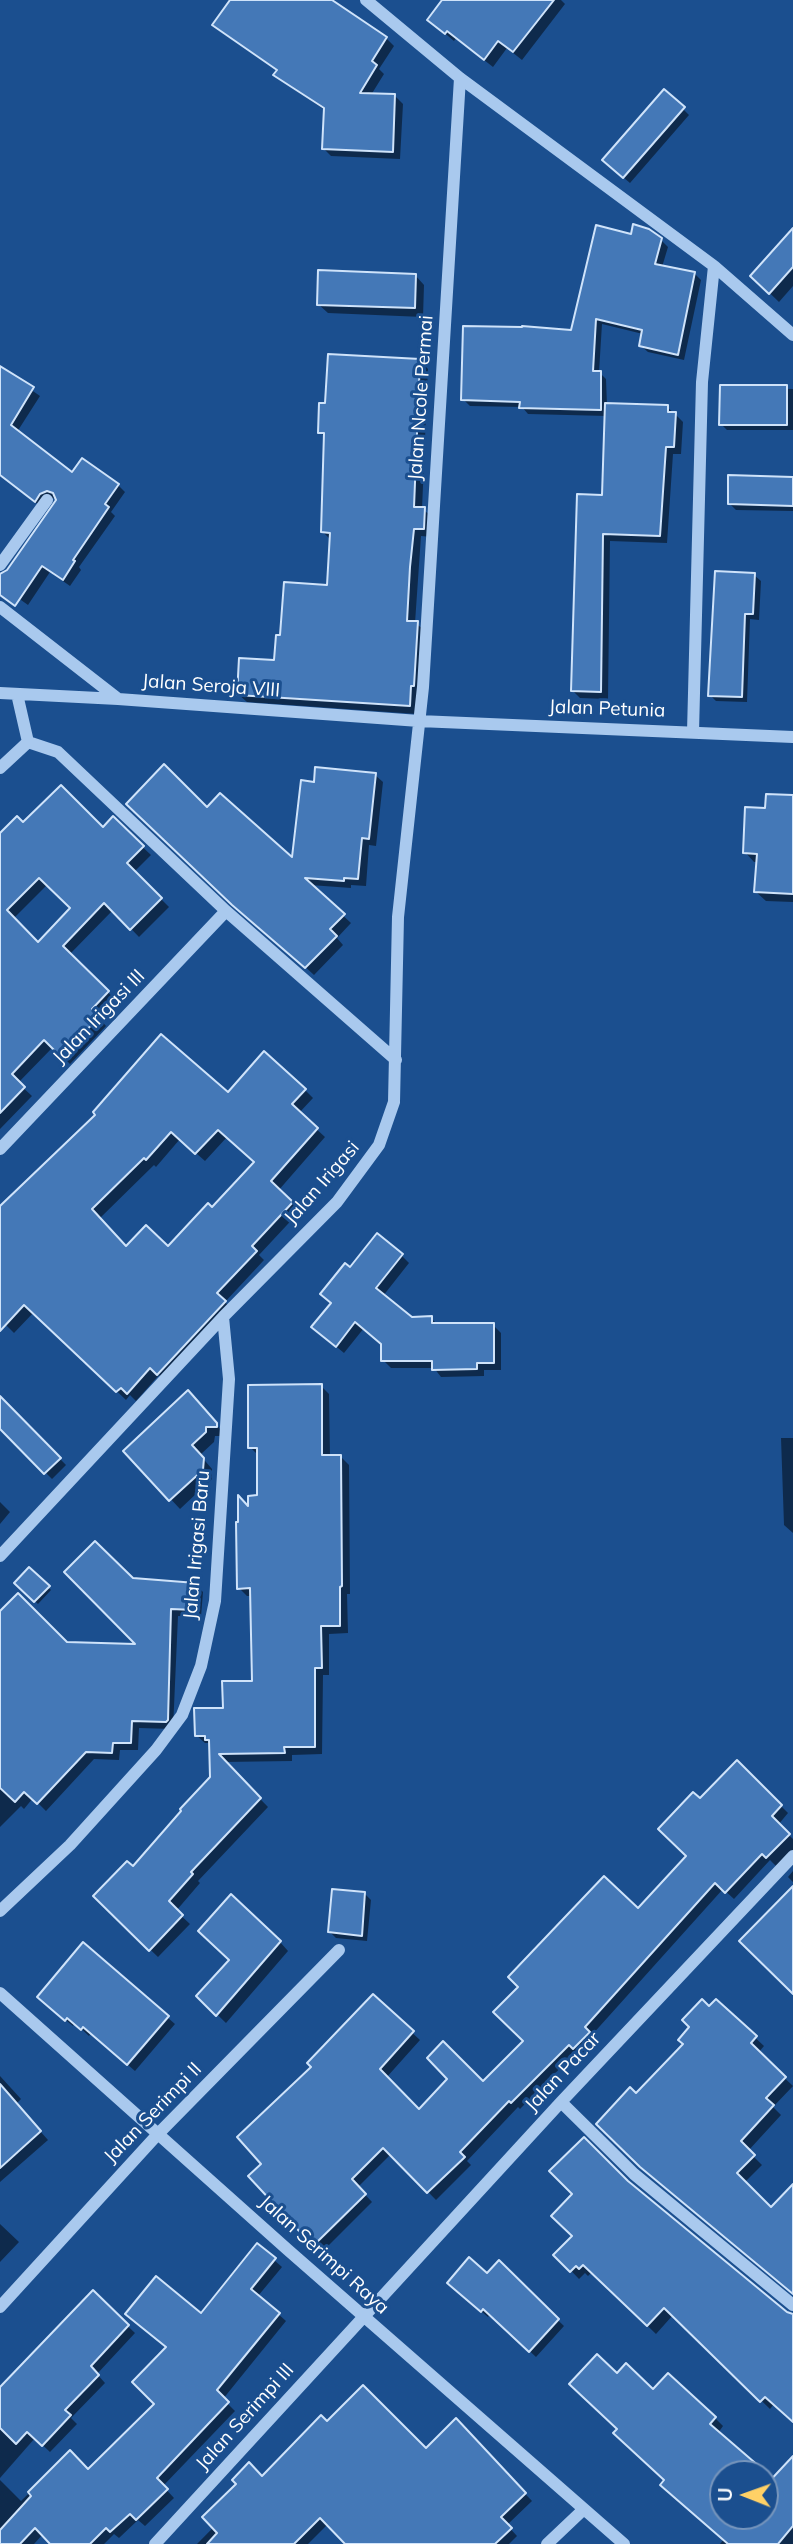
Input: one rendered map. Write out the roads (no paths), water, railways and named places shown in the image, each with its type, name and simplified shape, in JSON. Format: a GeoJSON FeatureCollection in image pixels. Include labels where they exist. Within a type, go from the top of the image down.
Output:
{"type":"FeatureCollection","features":[{"type":"Feature","properties":{"kind":"street"},"geometry":{"type":"LineString","coordinates":[[366,0],[460,78],[714,266],[793,335]]}},
{"type":"Feature","properties":{"kind":"street","name":"Jalan Ncole Permai"},"geometry":{"type":"LineString","coordinates":[[419,721],[460,78]]}},
{"type":"Feature","properties":{"kind":"street"},"geometry":{"type":"LineString","coordinates":[[693,732],[702,382],[714,266]]}},
{"type":"Feature","properties":{"kind":"street"},"geometry":{"type":"LineString","coordinates":[[0,565],[47,500]]}},
{"type":"Feature","properties":{"kind":"street"},"geometry":{"type":"LineString","coordinates":[[0,607],[118,699]]}},
{"type":"Feature","properties":{"kind":"street","name":"Jalan Seroja VIII"},"geometry":{"type":"LineString","coordinates":[[0,693],[419,721]]}},
{"type":"Feature","properties":{"kind":"street"},"geometry":{"type":"LineString","coordinates":[[18,694],[28,742]]}},
{"type":"Feature","properties":{"kind":"street","name":"Jalan Petunia"},"geometry":{"type":"LineString","coordinates":[[419,721],[793,737]]}},
{"type":"Feature","properties":{"kind":"street","name":"Jalan Irigasi"},"geometry":{"type":"LineString","coordinates":[[0,1556],[223,1317],[337,1202],[367,1165],[379,1145],[394,1102],[398,917],[419,721]]}},
{"type":"Feature","properties":{"kind":"street"},"geometry":{"type":"LineString","coordinates":[[0,768],[28,742]]}},
{"type":"Feature","properties":{"kind":"street"},"geometry":{"type":"LineString","coordinates":[[28,742],[58,752],[226,911],[396,1060]]}},
{"type":"Feature","properties":{"kind":"street","name":"Jalan Irigasi III"},"geometry":{"type":"LineString","coordinates":[[0,1149],[226,911]]}},
{"type":"Feature","properties":{"kind":"street","name":"Jalan Irigasi Baru"},"geometry":{"type":"LineString","coordinates":[[0,1911],[70,1844],[156,1750],[182,1716],[201,1666],[215,1601],[228,1404],[229,1379],[223,1317]]}},
{"type":"Feature","properties":{"kind":"street","name":"Jalan Pacar"},"geometry":{"type":"LineString","coordinates":[[363,2316],[793,1856]]}},
{"type":"Feature","properties":{"kind":"street","name":"Jalan Serimpi II"},"geometry":{"type":"LineString","coordinates":[[0,2307],[158,2134],[339,1950]]}},
{"type":"Feature","properties":{"kind":"street","name":"Jalan Serimpi Raya"},"geometry":{"type":"LineString","coordinates":[[0,1993],[624,2544]]}},
{"type":"Feature","properties":{"kind":"street"},"geometry":{"type":"LineString","coordinates":[[561,2102],[634,2174],[793,2305]]}},
{"type":"Feature","properties":{"kind":"street","name":"Jalan Serimpi III"},"geometry":{"type":"LineString","coordinates":[[155,2544],[363,2316]]}},
{"type":"Feature","properties":{"kind":"street"},"geometry":{"type":"LineString","coordinates":[[547,2544],[583,2509]]}}]}
